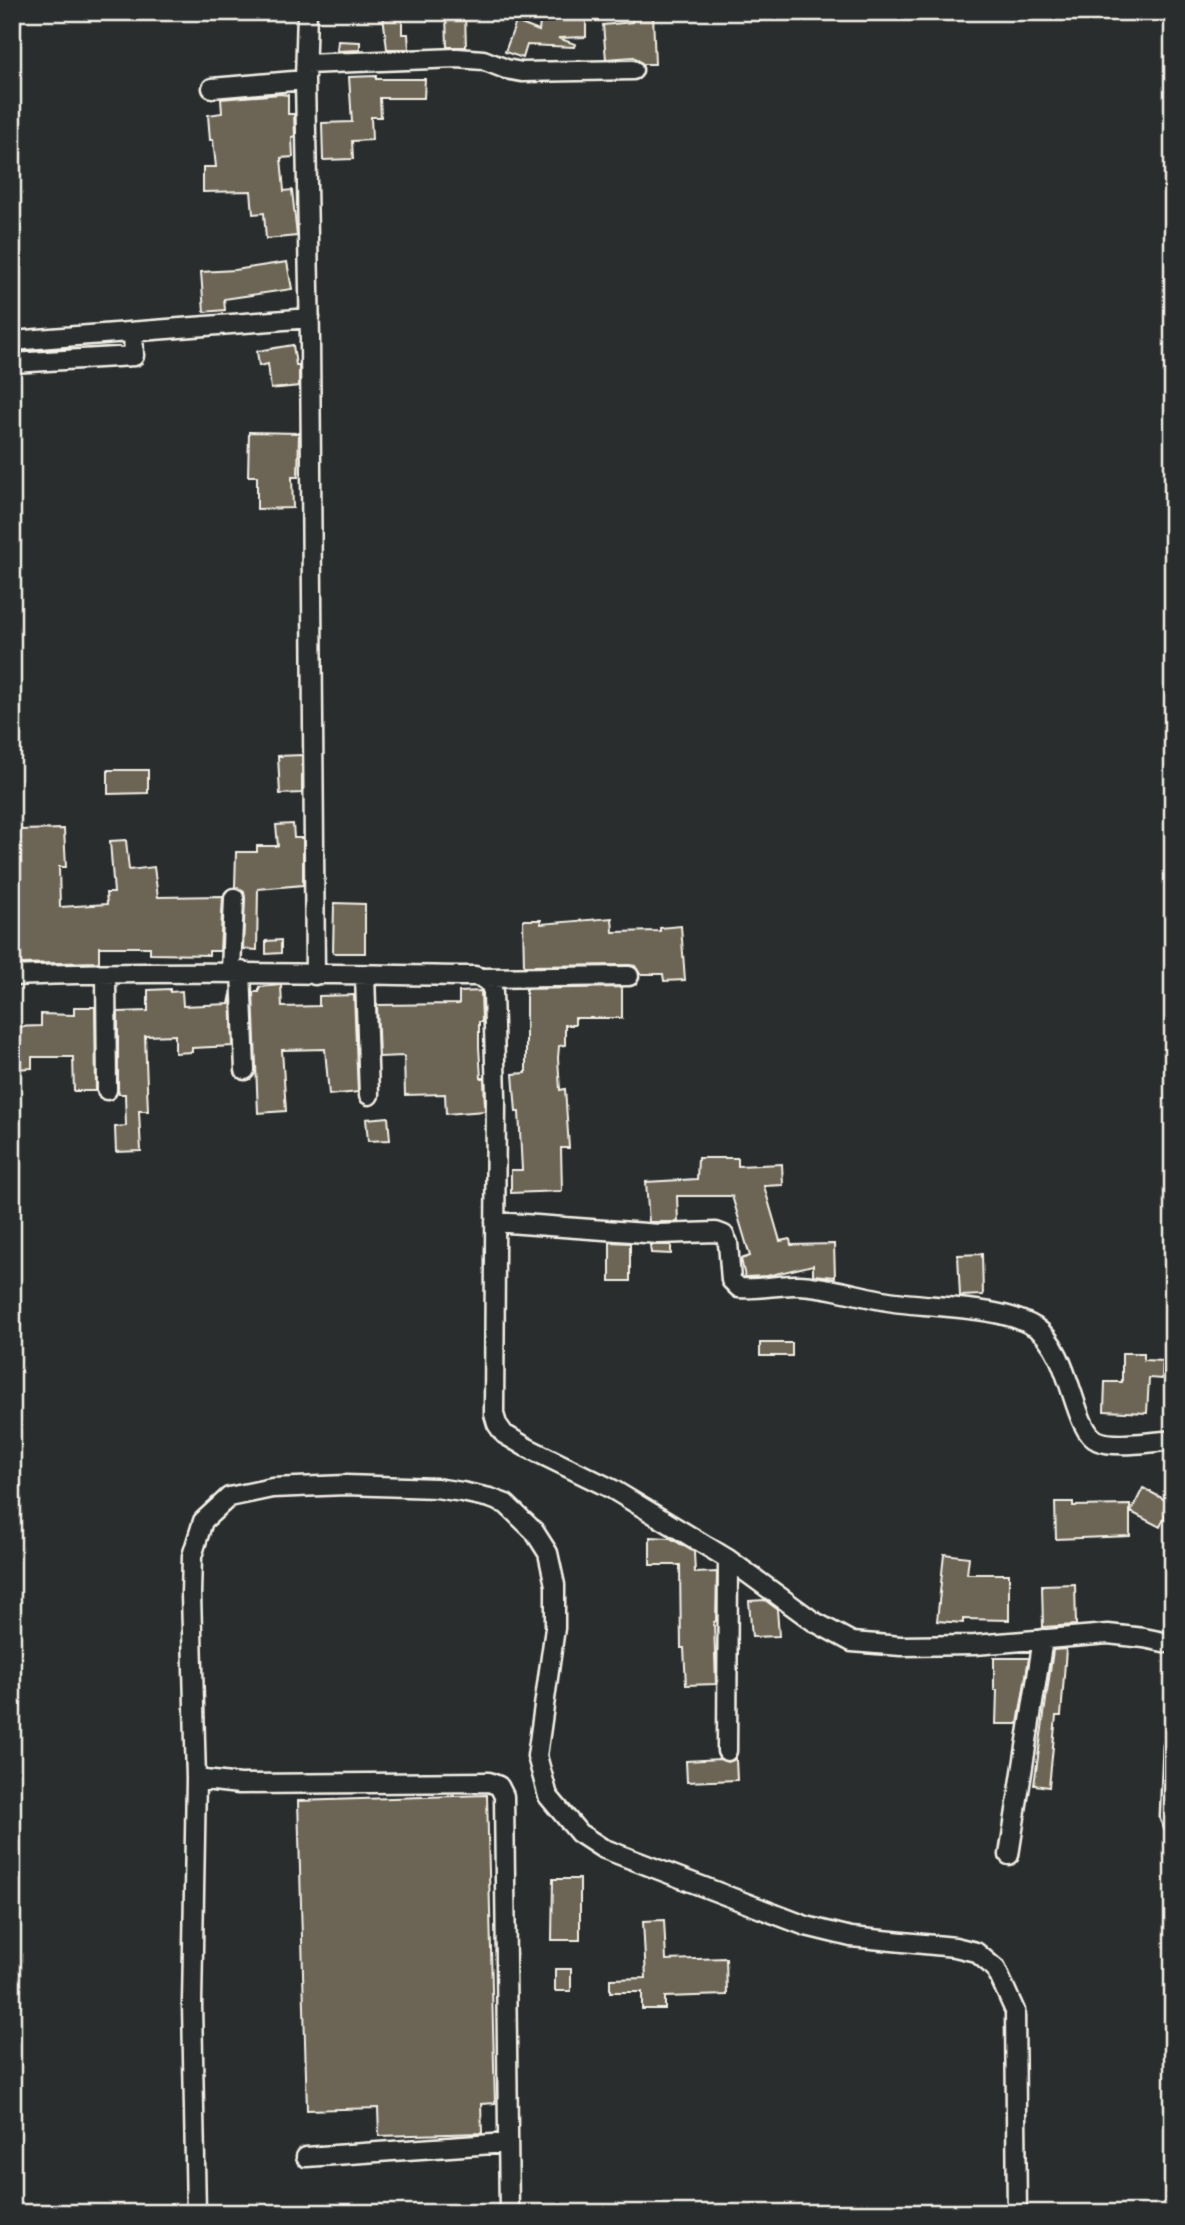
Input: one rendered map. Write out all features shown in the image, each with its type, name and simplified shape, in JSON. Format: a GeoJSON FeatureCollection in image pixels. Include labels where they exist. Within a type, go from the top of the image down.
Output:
{"type":"FeatureCollection","features":[{"type":"Feature","properties":{"kind":"street"},"geometry":{"type":"LineString","coordinates":[[307,12],[305,72],[316,975]]}},
{"type":"Feature","properties":{"kind":"street"},"geometry":{"type":"LineString","coordinates":[[212,88],[305,72],[431,58],[483,61],[522,72],[633,69]]}},
{"type":"Feature","properties":{"kind":"street"},"geometry":{"type":"LineString","coordinates":[[12,341],[310,318]]}},
{"type":"Feature","properties":{"kind":"street"},"geometry":{"type":"LineString","coordinates":[[12,363],[134,356],[133,332]]}},
{"type":"Feature","properties":{"kind":"street"},"geometry":{"type":"LineString","coordinates":[[234,898],[236,971],[245,1070]]}},
{"type":"Feature","properties":{"kind":"street"},"geometry":{"type":"LineString","coordinates":[[12,976],[236,971],[316,975],[469,975],[484,978],[629,976]]}},
{"type":"Feature","properties":{"kind":"street"},"geometry":{"type":"LineString","coordinates":[[106,974],[107,1090]]}},
{"type":"Feature","properties":{"kind":"street"},"geometry":{"type":"LineString","coordinates":[[365,975],[369,1095]]}},
{"type":"Feature","properties":{"kind":"street"},"geometry":{"type":"LineString","coordinates":[[484,978],[493,992],[496,1097],[494,1414],[496,1424],[504,1434],[612,1489],[728,1559],[813,1621],[852,1643],[901,1646],[975,1645],[1108,1634],[1173,1644]]}},
{"type":"Feature","properties":{"kind":"street"},"geometry":{"type":"LineString","coordinates":[[495,1222],[659,1234],[716,1232],[724,1235],[728,1243],[731,1280],[739,1288],[809,1286],[888,1301],[1007,1317],[1034,1327],[1050,1340],[1061,1360],[1090,1437],[1103,1442],[1173,1440]]}},
{"type":"Feature","properties":{"kind":"street"},"geometry":{"type":"LineString","coordinates":[[196,2213],[192,2004],[196,1779],[192,1556],[203,1521],[229,1497],[272,1488],[346,1485],[436,1488],[490,1498],[506,1504],[534,1531],[548,1553],[555,1585],[555,1628],[537,1756],[548,1796],[579,1833],[602,1848],[806,1926],[851,1937],[976,1952],[996,1969],[1015,2011],[1017,2213]]}},
{"type":"Feature","properties":{"kind":"street"},"geometry":{"type":"LineString","coordinates":[[727,1751],[728,1559]]}},
{"type":"Feature","properties":{"kind":"street"},"geometry":{"type":"LineString","coordinates":[[1009,1855],[1043,1639]]}},
{"type":"Feature","properties":{"kind":"street"},"geometry":{"type":"LineString","coordinates":[[1172,1756],[1170,1817],[1173,1823]]}},
{"type":"Feature","properties":{"kind":"street"},"geometry":{"type":"LineString","coordinates":[[196,1779],[239,1784],[489,1782],[499,1786],[504,1797],[509,2213]]}},
{"type":"Feature","properties":{"kind":"street"},"geometry":{"type":"LineString","coordinates":[[306,2157],[507,2143]]}},
{"type":"Feature","properties":{"kind":"building"},"geometry":{"type":"Polygon","coordinates":[[[586,12],[586,37],[558,38],[575,44],[574,47],[527,45],[523,58],[505,52],[516,22],[539,31],[541,13],[586,12]]]}},
{"type":"Feature","properties":{"kind":"building"},"geometry":{"type":"Polygon","coordinates":[[[446,14],[465,14],[466,47],[447,47],[446,14]]]}},
{"type":"Feature","properties":{"kind":"building"},"geometry":{"type":"Polygon","coordinates":[[[383,15],[402,15],[402,34],[408,34],[409,49],[387,49],[383,15]]]}},
{"type":"Feature","properties":{"kind":"building"},"geometry":{"type":"Polygon","coordinates":[[[653,15],[655,64],[643,64],[634,57],[606,59],[603,25],[632,22],[632,16],[653,15]]]}},
{"type":"Feature","properties":{"kind":"building"},"geometry":{"type":"Polygon","coordinates":[[[338,41],[360,42],[360,50],[337,51],[338,41]]]}},
{"type":"Feature","properties":{"kind":"building"},"geometry":{"type":"Polygon","coordinates":[[[376,76],[376,79],[425,79],[424,98],[380,98],[381,117],[371,117],[372,140],[352,141],[353,159],[323,160],[322,123],[352,122],[349,77],[376,76]]]}},
{"type":"Feature","properties":{"kind":"building"},"geometry":{"type":"Polygon","coordinates":[[[288,95],[288,114],[294,114],[293,157],[281,158],[284,191],[292,190],[297,236],[266,239],[264,213],[253,214],[251,191],[203,192],[203,167],[216,167],[208,115],[222,113],[221,99],[288,95]]]}},
{"type":"Feature","properties":{"kind":"building"},"geometry":{"type":"Polygon","coordinates":[[[287,262],[292,289],[224,299],[225,310],[204,312],[201,272],[287,262]]]}},
{"type":"Feature","properties":{"kind":"building"},"geometry":{"type":"Polygon","coordinates":[[[293,345],[296,365],[299,365],[299,386],[271,389],[268,364],[259,366],[257,351],[293,345]]]}},
{"type":"Feature","properties":{"kind":"building"},"geometry":{"type":"Polygon","coordinates":[[[249,432],[299,433],[298,477],[292,477],[293,508],[257,509],[257,476],[248,476],[249,432]]]}},
{"type":"Feature","properties":{"kind":"building"},"geometry":{"type":"Polygon","coordinates":[[[302,755],[302,793],[280,794],[278,756],[302,755]]]}},
{"type":"Feature","properties":{"kind":"building"},"geometry":{"type":"Polygon","coordinates":[[[108,770],[148,770],[148,793],[108,794],[108,770]]]}},
{"type":"Feature","properties":{"kind":"building"},"geometry":{"type":"Polygon","coordinates":[[[293,824],[294,838],[303,838],[303,885],[258,889],[257,950],[243,949],[245,898],[244,892],[235,887],[236,852],[257,852],[257,846],[278,846],[276,825],[293,824]]]}},
{"type":"Feature","properties":{"kind":"building"},"geometry":{"type":"Polygon","coordinates":[[[64,829],[66,867],[59,867],[60,907],[107,904],[106,893],[114,893],[110,841],[126,840],[129,870],[154,867],[158,897],[223,896],[220,951],[209,951],[209,955],[150,954],[150,947],[99,947],[99,962],[20,964],[18,830],[64,829]]]}},
{"type":"Feature","properties":{"kind":"building"},"geometry":{"type":"Polygon","coordinates":[[[334,903],[365,904],[365,953],[333,953],[334,903]]]}},
{"type":"Feature","properties":{"kind":"building"},"geometry":{"type":"Polygon","coordinates":[[[612,918],[613,932],[660,931],[660,928],[681,926],[685,980],[664,981],[663,974],[640,974],[635,966],[629,965],[524,966],[523,920],[541,920],[541,924],[612,918]]]}},
{"type":"Feature","properties":{"kind":"building"},"geometry":{"type":"Polygon","coordinates":[[[281,940],[281,953],[266,954],[266,941],[281,940]]]}},
{"type":"Feature","properties":{"kind":"building"},"geometry":{"type":"Polygon","coordinates":[[[281,985],[282,1007],[319,1006],[319,996],[354,995],[358,1092],[329,1095],[325,1049],[282,1050],[286,1111],[258,1113],[253,992],[259,992],[259,987],[281,985]]]}},
{"type":"Feature","properties":{"kind":"building"},"geometry":{"type":"Polygon","coordinates":[[[622,987],[622,1018],[575,1018],[575,1025],[565,1025],[565,1045],[559,1046],[558,1058],[560,1090],[565,1089],[569,1148],[561,1148],[562,1191],[511,1193],[511,1170],[522,1170],[519,1112],[516,1112],[513,1074],[526,1073],[526,989],[622,987]]]}},
{"type":"Feature","properties":{"kind":"building"},"geometry":{"type":"Polygon","coordinates":[[[170,989],[170,992],[182,991],[183,1006],[229,1004],[231,994],[233,1046],[192,1048],[192,1052],[175,1053],[175,1035],[145,1036],[148,1111],[139,1111],[141,1151],[116,1152],[115,1127],[126,1126],[125,1094],[119,1094],[118,1090],[118,1012],[148,1011],[148,990],[170,989]]]}},
{"type":"Feature","properties":{"kind":"building"},"geometry":{"type":"Polygon","coordinates":[[[481,991],[482,1022],[479,1022],[479,1047],[485,1111],[446,1114],[445,1094],[405,1095],[404,1056],[379,1057],[377,1005],[459,1004],[459,992],[481,991]]]}},
{"type":"Feature","properties":{"kind":"building"},"geometry":{"type":"Polygon","coordinates":[[[74,1007],[95,1007],[96,1091],[74,1091],[73,1057],[32,1057],[32,1068],[12,1069],[12,1027],[41,1026],[41,1014],[74,1015],[74,1007]]]}},
{"type":"Feature","properties":{"kind":"building"},"geometry":{"type":"Polygon","coordinates":[[[388,1117],[390,1140],[368,1141],[366,1119],[388,1117]]]}},
{"type":"Feature","properties":{"kind":"building"},"geometry":{"type":"Polygon","coordinates":[[[698,1158],[738,1158],[738,1166],[782,1164],[783,1185],[764,1186],[780,1241],[790,1239],[791,1245],[834,1244],[835,1277],[813,1275],[813,1265],[767,1276],[745,1277],[741,1259],[750,1256],[732,1196],[677,1196],[678,1222],[649,1222],[646,1182],[697,1179],[698,1158]]]}},
{"type":"Feature","properties":{"kind":"building"},"geometry":{"type":"Polygon","coordinates":[[[610,1242],[630,1243],[630,1281],[610,1281],[610,1242]]]}},
{"type":"Feature","properties":{"kind":"building"},"geometry":{"type":"Polygon","coordinates":[[[650,1245],[671,1245],[671,1254],[651,1253],[650,1245]]]}},
{"type":"Feature","properties":{"kind":"building"},"geometry":{"type":"Polygon","coordinates":[[[982,1254],[983,1295],[960,1296],[958,1255],[982,1254]]]}},
{"type":"Feature","properties":{"kind":"building"},"geometry":{"type":"Polygon","coordinates":[[[760,1343],[792,1343],[792,1356],[760,1356],[760,1343]]]}},
{"type":"Feature","properties":{"kind":"building"},"geometry":{"type":"Polygon","coordinates":[[[1122,1353],[1144,1353],[1144,1360],[1163,1361],[1162,1379],[1149,1378],[1147,1413],[1104,1411],[1105,1382],[1122,1382],[1122,1353]]]}},
{"type":"Feature","properties":{"kind":"building"},"geometry":{"type":"Polygon","coordinates":[[[1143,1488],[1171,1503],[1160,1527],[1131,1512],[1143,1488]]]}},
{"type":"Feature","properties":{"kind":"building"},"geometry":{"type":"Polygon","coordinates":[[[1055,1502],[1073,1502],[1073,1506],[1130,1505],[1130,1536],[1056,1539],[1055,1502]]]}},
{"type":"Feature","properties":{"kind":"building"},"geometry":{"type":"Polygon","coordinates":[[[650,1537],[670,1538],[694,1552],[695,1573],[717,1572],[714,1622],[716,1684],[686,1685],[684,1648],[681,1648],[680,1565],[650,1565],[650,1537]]]}},
{"type":"Feature","properties":{"kind":"building"},"geometry":{"type":"Polygon","coordinates":[[[944,1554],[969,1557],[967,1574],[1009,1574],[1009,1620],[963,1619],[963,1623],[937,1621],[944,1554]]]}},
{"type":"Feature","properties":{"kind":"building"},"geometry":{"type":"Polygon","coordinates":[[[1075,1584],[1076,1625],[1043,1627],[1042,1585],[1075,1584]]]}},
{"type":"Feature","properties":{"kind":"building"},"geometry":{"type":"Polygon","coordinates":[[[765,1600],[777,1609],[779,1636],[752,1637],[749,1601],[765,1600]]]}},
{"type":"Feature","properties":{"kind":"building"},"geometry":{"type":"Polygon","coordinates":[[[1066,1649],[1061,1716],[1056,1716],[1049,1787],[1034,1785],[1053,1650],[1066,1649]]]}},
{"type":"Feature","properties":{"kind":"building"},"geometry":{"type":"Polygon","coordinates":[[[994,1658],[1029,1658],[1018,1724],[996,1724],[994,1658]]]}},
{"type":"Feature","properties":{"kind":"building"},"geometry":{"type":"Polygon","coordinates":[[[720,1759],[728,1762],[736,1759],[737,1780],[687,1782],[686,1761],[720,1759]]]}},
{"type":"Feature","properties":{"kind":"building"},"geometry":{"type":"Polygon","coordinates":[[[487,1795],[495,2103],[481,2104],[482,2133],[379,2136],[378,2108],[307,2110],[298,1801],[487,1795]]]}},
{"type":"Feature","properties":{"kind":"building"},"geometry":{"type":"Polygon","coordinates":[[[553,1879],[580,1879],[580,1940],[552,1940],[553,1879]]]}},
{"type":"Feature","properties":{"kind":"building"},"geometry":{"type":"Polygon","coordinates":[[[664,1920],[666,1960],[726,1958],[727,1995],[665,1997],[665,2009],[642,2009],[642,1992],[610,1992],[610,1979],[646,1978],[643,1921],[664,1920]]]}},
{"type":"Feature","properties":{"kind":"building"},"geometry":{"type":"Polygon","coordinates":[[[555,1969],[571,1969],[571,1991],[555,1991],[555,1969]]]}}]}
